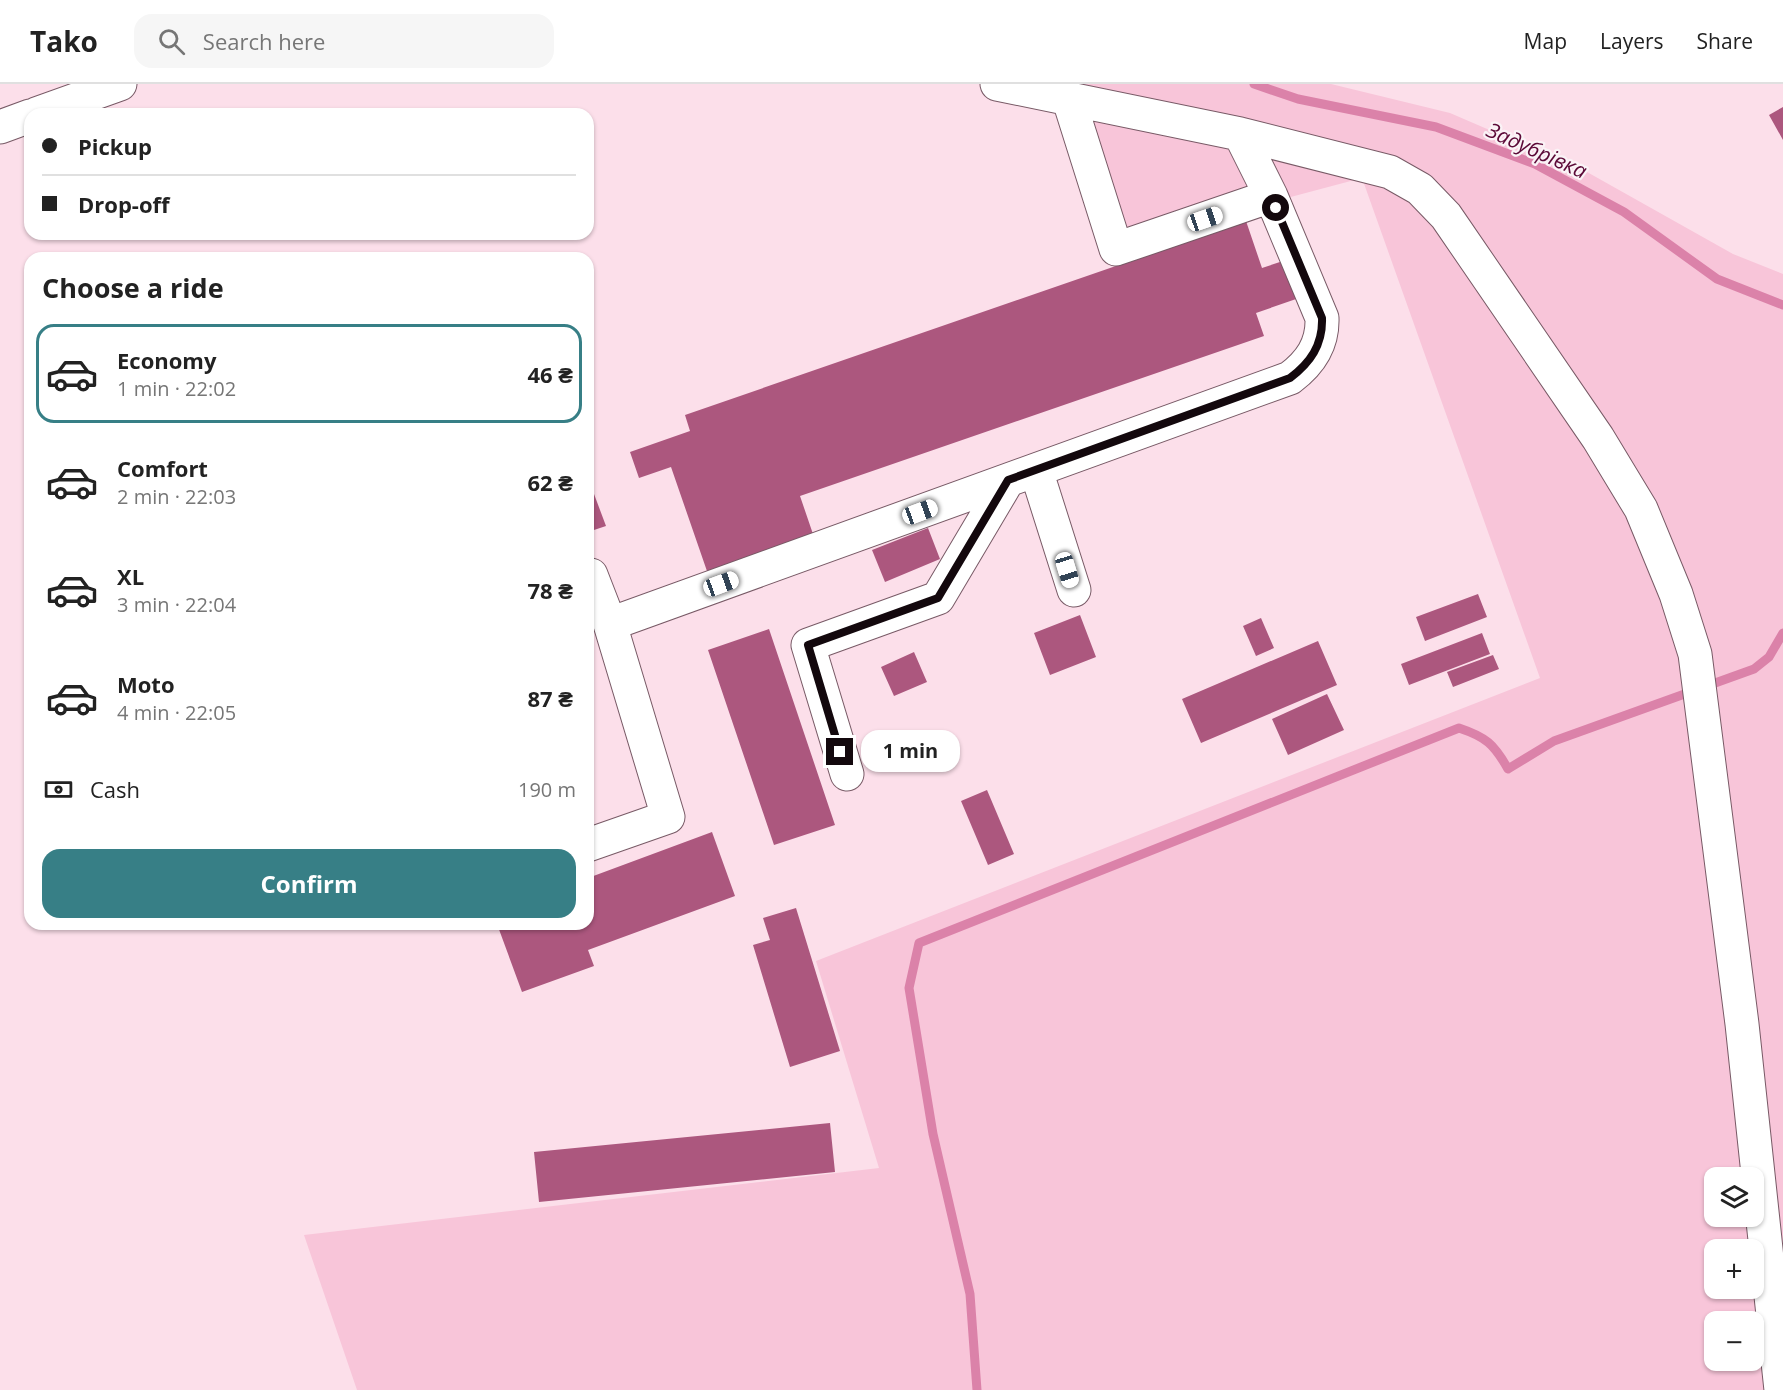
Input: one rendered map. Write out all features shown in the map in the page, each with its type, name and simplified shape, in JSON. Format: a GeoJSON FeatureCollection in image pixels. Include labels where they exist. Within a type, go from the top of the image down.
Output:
{"type":"FeatureCollection","features":[{"type":"Feature","properties":{"kind":"street"},"geometry":{"type":"LineString","coordinates":[[53,108],[120,84]]}},
{"type":"Feature","properties":{"kind":"street"},"geometry":{"type":"LineString","coordinates":[[997,84],[1240,134],[1390,172],[1420,189],[1446,216],[1599,438],[1641,509],[1676,594],[1695,654],[1744,1036],[1781,1390]]}},
{"type":"Feature","properties":{"kind":"street"},"geometry":{"type":"LineString","coordinates":[[1069,100],[1116,249],[1271,196]]}},
{"type":"Feature","properties":{"kind":"street"},"geometry":{"type":"LineString","coordinates":[[0,127],[24,118]]}},
{"type":"Feature","properties":{"kind":"street"},"geometry":{"type":"LineString","coordinates":[[610,624],[1290,378],[1306,366],[1317,347],[1322,331],[1322,318],[1271,196],[1240,134]]}},
{"type":"Feature","properties":{"kind":"street"},"geometry":{"type":"LineString","coordinates":[[1022,475],[1074,590]]}},
{"type":"Feature","properties":{"kind":"street"},"geometry":{"type":"LineString","coordinates":[[847,774],[808,645],[938,598],[1022,475]]}},
{"type":"Feature","properties":{"kind":"street"},"geometry":{"type":"LineString","coordinates":[[594,583],[610,624],[668,817],[594,843]]}},
{"type":"Feature","properties":{"kind":"shaded area"},"geometry":{"type":"Polygon","coordinates":[[[1054,84],[1331,84],[1450,113],[1587,172],[1733,254],[1783,274],[1783,1390],[357,1390],[304,1235],[879,1168],[816,961],[1540,678],[1362,178],[1104,247],[1054,84]]]}},
{"type":"Feature","properties":{"kind":"building"},"geometry":{"type":"Polygon","coordinates":[[[1783,107],[1783,140],[1769,115],[1783,107]]]}},
{"type":"Feature","properties":{"kind":"building"},"geometry":{"type":"Polygon","coordinates":[[[1246,221],[1262,268],[1286,260],[1299,298],[1256,313],[1264,336],[800,496],[814,537],[708,574],[671,467],[639,478],[630,452],[690,431],[685,415],[1246,221]]]}},
{"type":"Feature","properties":{"kind":"building"},"geometry":{"type":"Polygon","coordinates":[[[594,494],[606,526],[594,530],[594,494]]]}},
{"type":"Feature","properties":{"kind":"building"},"geometry":{"type":"Polygon","coordinates":[[[928,528],[940,559],[885,582],[872,550],[928,528]]]}},
{"type":"Feature","properties":{"kind":"building"},"geometry":{"type":"Polygon","coordinates":[[[1478,594],[1487,617],[1425,641],[1416,617],[1478,594]]]}},
{"type":"Feature","properties":{"kind":"building"},"geometry":{"type":"Polygon","coordinates":[[[1080,615],[1096,657],[1050,675],[1034,633],[1080,615]]]}},
{"type":"Feature","properties":{"kind":"building"},"geometry":{"type":"Polygon","coordinates":[[[1261,618],[1274,648],[1256,656],[1243,626],[1261,618]]]}},
{"type":"Feature","properties":{"kind":"building"},"geometry":{"type":"Polygon","coordinates":[[[769,629],[835,825],[774,845],[708,650],[769,629]]]}},
{"type":"Feature","properties":{"kind":"building"},"geometry":{"type":"Polygon","coordinates":[[[1482,633],[1490,654],[1409,685],[1401,664],[1482,633]]]}},
{"type":"Feature","properties":{"kind":"building"},"geometry":{"type":"Polygon","coordinates":[[[1318,641],[1337,685],[1201,743],[1182,699],[1318,641]]]}},
{"type":"Feature","properties":{"kind":"building"},"geometry":{"type":"Polygon","coordinates":[[[914,652],[927,682],[894,696],[881,667],[914,652]]]}},
{"type":"Feature","properties":{"kind":"building"},"geometry":{"type":"Polygon","coordinates":[[[1493,655],[1499,669],[1453,687],[1447,672],[1493,655]]]}},
{"type":"Feature","properties":{"kind":"building"},"geometry":{"type":"Polygon","coordinates":[[[1327,694],[1344,730],[1288,755],[1272,719],[1327,694]]]}},
{"type":"Feature","properties":{"kind":"building"},"geometry":{"type":"Polygon","coordinates":[[[987,790],[1014,854],[988,865],[961,801],[987,790]]]}},
{"type":"Feature","properties":{"kind":"building"},"geometry":{"type":"Polygon","coordinates":[[[712,832],[735,896],[588,950],[594,966],[522,992],[499,930],[594,930],[594,876],[712,832]]]}},
{"type":"Feature","properties":{"kind":"building"},"geometry":{"type":"Polygon","coordinates":[[[796,908],[840,1051],[790,1067],[753,945],[770,940],[763,918],[796,908]]]}},
{"type":"Feature","properties":{"kind":"building"},"geometry":{"type":"Polygon","coordinates":[[[830,1123],[835,1172],[539,1202],[534,1152],[830,1123]]]}},
{"type":"Feature","properties":{"kind":"waterway","name":"Задубрівка"},"geometry":{"type":"LineString","coordinates":[[1254,84],[1298,99],[1436,127],[1535,164],[1624,212],[1717,279],[1783,305]]}},
{"type":"Feature","properties":{"kind":"waterway"},"geometry":{"type":"LineString","coordinates":[[977,1390],[970,1294],[933,1134],[909,988],[919,943],[1459,728],[1488,742],[1508,769],[1554,741],[1754,669],[1769,657],[1783,633]]}},
{"type":"Feature","properties":{"kind":"route"},"geometry":{"type":"LineString","coordinates":[[840,752],[808,645],[938,598],[1008,480],[1290,378],[1306,366],[1317,347],[1322,331],[1322,318],[1276,208]]}}]}
